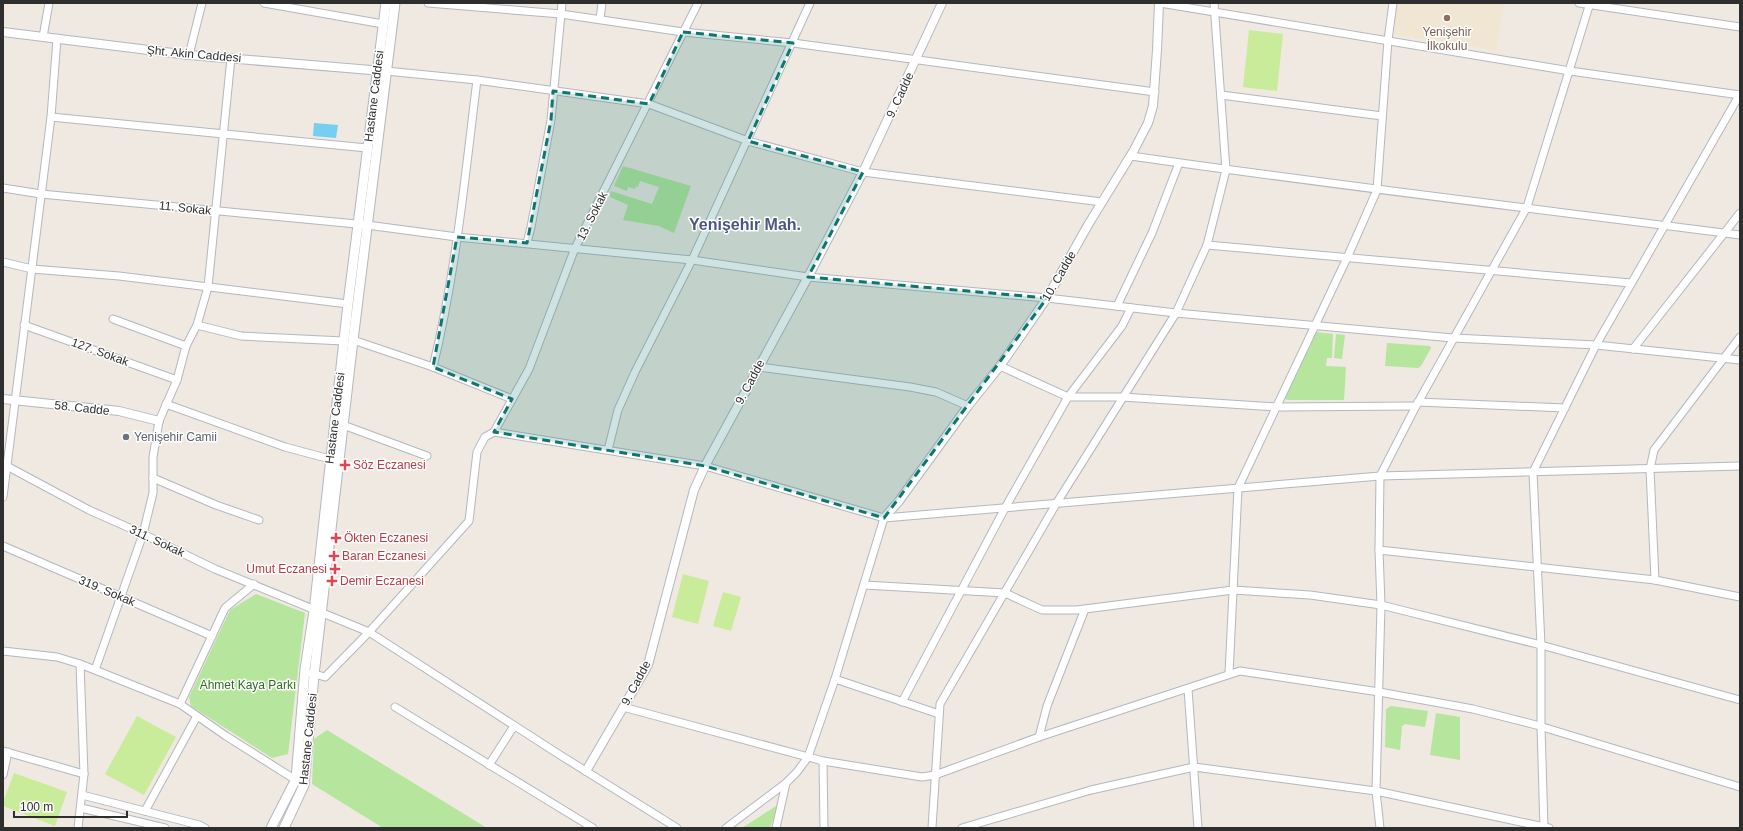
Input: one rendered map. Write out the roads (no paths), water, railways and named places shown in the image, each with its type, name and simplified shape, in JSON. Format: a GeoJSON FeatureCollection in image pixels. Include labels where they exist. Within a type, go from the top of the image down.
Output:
{"type":"FeatureCollection","features":[{"type":"Feature","properties":{"kind":"main road","name":"Hastane Caddesi"},"geometry":{"type":"LineString","coordinates":[[284,828],[304,785],[314,675],[330,459],[348,341],[382,71],[383,24],[386,3]]}},
{"type":"Feature","properties":{"kind":"main road","name":"Hastane Caddesi"},"geometry":{"type":"LineString","coordinates":[[271,828],[296,779],[305,669],[318,612],[343,425],[348,341],[348,304],[363,225],[367,148],[395,3]]}},
{"type":"Feature","properties":{"kind":"street"},"geometry":{"type":"LineString","coordinates":[[42,37],[49,3]]}},
{"type":"Feature","properties":{"kind":"street"},"geometry":{"type":"LineString","coordinates":[[190,55],[202,3]]}},
{"type":"Feature","properties":{"kind":"street"},"geometry":{"type":"LineString","coordinates":[[264,3],[383,24]]}},
{"type":"Feature","properties":{"kind":"street"},"geometry":{"type":"LineString","coordinates":[[428,3],[484,5],[561,14],[683,32],[793,43],[1155,92]]}},
{"type":"Feature","properties":{"kind":"street"},"geometry":{"type":"LineString","coordinates":[[527,243],[551,120],[562,3]]}},
{"type":"Feature","properties":{"kind":"street"},"geometry":{"type":"LineString","coordinates":[[600,19],[602,3]]}},
{"type":"Feature","properties":{"kind":"street","name":"13. Sokak"},"geometry":{"type":"LineString","coordinates":[[314,675],[325,677],[369,632],[469,521],[477,452],[485,437],[494,432],[529,369],[575,248],[649,104],[698,3]]}},
{"type":"Feature","properties":{"kind":"street"},"geometry":{"type":"LineString","coordinates":[[608,450],[618,410],[635,372],[692,260],[793,43],[810,3]]}},
{"type":"Feature","properties":{"kind":"street","name":"9. Cadde"},"geometry":{"type":"LineString","coordinates":[[586,771],[648,666],[694,490],[705,466],[808,277],[863,172],[942,3]]}},
{"type":"Feature","properties":{"kind":"street"},"geometry":{"type":"LineString","coordinates":[[962,828],[1091,790],[1194,767],[1376,790],[1545,827],[1541,727],[1542,645],[1533,472],[1596,345],[1666,226],[1740,95],[1570,71],[1215,11],[1159,3]]}},
{"type":"Feature","properties":{"kind":"street","name":"10. Cadde"},"geometry":{"type":"LineString","coordinates":[[884,518],[899,501],[968,406],[1000,366],[1047,298],[1102,202],[1131,156],[1148,123],[1155,92],[1159,3]]}},
{"type":"Feature","properties":{"kind":"street"},"geometry":{"type":"LineString","coordinates":[[932,828],[940,704],[1056,504],[1122,397],[1176,314],[1207,245],[1226,170],[1214,3]]}},
{"type":"Feature","properties":{"kind":"street"},"geometry":{"type":"LineString","coordinates":[[1229,674],[1238,488],[1347,258],[1377,190],[1388,40],[1393,3]]}},
{"type":"Feature","properties":{"kind":"street"},"geometry":{"type":"LineString","coordinates":[[1579,3],[1740,27]]}},
{"type":"Feature","properties":{"kind":"street"},"geometry":{"type":"LineString","coordinates":[[1380,828],[1376,790],[1379,692],[1380,476],[1453,338],[1527,207],[1590,4]]}},
{"type":"Feature","properties":{"kind":"street","name":"Şht. Akin Caddesi"},"geometry":{"type":"LineString","coordinates":[[3,32],[190,55],[382,71]]}},
{"type":"Feature","properties":{"kind":"street"},"geometry":{"type":"LineString","coordinates":[[3,497],[51,117],[56,39]]}},
{"type":"Feature","properties":{"kind":"street"},"geometry":{"type":"LineString","coordinates":[[95,670],[143,534],[152,493],[153,456],[159,421],[177,380],[186,346],[197,325],[208,287],[231,58]]}},
{"type":"Feature","properties":{"kind":"street"},"geometry":{"type":"LineString","coordinates":[[382,71],[477,80],[649,104],[748,141],[863,172],[1102,202]]}},
{"type":"Feature","properties":{"kind":"street"},"geometry":{"type":"LineString","coordinates":[[433,367],[442,330],[457,237],[477,80]]}},
{"type":"Feature","properties":{"kind":"street"},"geometry":{"type":"LineString","coordinates":[[1221,95],[1382,116]]}},
{"type":"Feature","properties":{"kind":"street"},"geometry":{"type":"LineString","coordinates":[[51,117],[367,148]]}},
{"type":"Feature","properties":{"kind":"street"},"geometry":{"type":"LineString","coordinates":[[1131,156],[1377,190],[1527,207],[1740,236]]}},
{"type":"Feature","properties":{"kind":"street"},"geometry":{"type":"LineString","coordinates":[[1116,306],[1152,234],[1179,163]]}},
{"type":"Feature","properties":{"kind":"street","name":"11. Sokak"},"geometry":{"type":"LineString","coordinates":[[3,188],[41,194],[363,225],[457,237],[692,260],[808,277],[1047,298],[1176,314],[1453,338],[1596,345],[1724,357],[1740,360]]}},
{"type":"Feature","properties":{"kind":"street"},"geometry":{"type":"LineString","coordinates":[[1633,349],[1740,213]]}},
{"type":"Feature","properties":{"kind":"street"},"geometry":{"type":"LineString","coordinates":[[1207,245],[1632,283]]}},
{"type":"Feature","properties":{"kind":"street"},"geometry":{"type":"LineString","coordinates":[[3,262],[32,269],[208,287],[348,304]]}},
{"type":"Feature","properties":{"kind":"street"},"geometry":{"type":"LineString","coordinates":[[902,702],[1005,508],[1068,397],[1122,326],[1131,308]]}},
{"type":"Feature","properties":{"kind":"street"},"geometry":{"type":"LineString","coordinates":[[113,319],[186,346]]}},
{"type":"Feature","properties":{"kind":"street","name":"127. Sokak"},"geometry":{"type":"LineString","coordinates":[[24,325],[177,380]]}},
{"type":"Feature","properties":{"kind":"street"},"geometry":{"type":"LineString","coordinates":[[197,325],[241,336],[348,341],[433,367],[512,399]]}},
{"type":"Feature","properties":{"kind":"street"},"geometry":{"type":"LineString","coordinates":[[1655,580],[1650,469],[1654,450],[1740,337]]}},
{"type":"Feature","properties":{"kind":"street"},"geometry":{"type":"LineString","coordinates":[[1000,366],[1068,397],[1122,397],[1277,407],[1417,404],[1566,408]]}},
{"type":"Feature","properties":{"kind":"street"},"geometry":{"type":"LineString","coordinates":[[758,367],[910,387],[936,392],[968,406]]}},
{"type":"Feature","properties":{"kind":"street","name":"58. Cadde"},"geometry":{"type":"LineString","coordinates":[[3,399],[119,411],[159,421]]}},
{"type":"Feature","properties":{"kind":"street"},"geometry":{"type":"LineString","coordinates":[[166,404],[285,446],[330,459]]}},
{"type":"Feature","properties":{"kind":"street"},"geometry":{"type":"LineString","coordinates":[[343,425],[427,456]]}},
{"type":"Feature","properties":{"kind":"street"},"geometry":{"type":"LineString","coordinates":[[494,432],[705,466],[884,518],[1380,476],[1740,466]]}},
{"type":"Feature","properties":{"kind":"street","name":"311. Sokak"},"geometry":{"type":"LineString","coordinates":[[6,465],[89,510],[215,569],[369,632],[514,726],[677,828]]}},
{"type":"Feature","properties":{"kind":"street"},"geometry":{"type":"LineString","coordinates":[[153,478],[216,506],[259,520]]}},
{"type":"Feature","properties":{"kind":"street"},"geometry":{"type":"LineString","coordinates":[[726,828],[786,783],[797,772],[808,757],[835,679],[884,518]]}},
{"type":"Feature","properties":{"kind":"street","name":"319. Sokak"},"geometry":{"type":"LineString","coordinates":[[3,546],[212,636]]}},
{"type":"Feature","properties":{"kind":"street"},"geometry":{"type":"LineString","coordinates":[[1379,550],[1655,580],[1740,597]]}},
{"type":"Feature","properties":{"kind":"street"},"geometry":{"type":"LineString","coordinates":[[180,704],[225,608],[254,584]]}},
{"type":"Feature","properties":{"kind":"street"},"geometry":{"type":"LineString","coordinates":[[864,585],[1005,593],[1042,610],[1085,609],[1233,590],[1310,595],[1380,605],[1542,645],[1740,700]]}},
{"type":"Feature","properties":{"kind":"street"},"geometry":{"type":"LineString","coordinates":[[1039,737],[1047,706],[1085,609]]}},
{"type":"Feature","properties":{"kind":"street"},"geometry":{"type":"LineString","coordinates":[[3,651],[57,657],[80,664],[180,704],[226,736],[304,785]]}},
{"type":"Feature","properties":{"kind":"street"},"geometry":{"type":"LineString","coordinates":[[78,828],[84,774],[80,664]]}},
{"type":"Feature","properties":{"kind":"street"},"geometry":{"type":"LineString","coordinates":[[305,669],[314,675]]}},
{"type":"Feature","properties":{"kind":"street"},"geometry":{"type":"LineString","coordinates":[[623,708],[823,761],[922,777],[935,775],[1039,737],[1240,671],[1379,692],[1473,709],[1541,727],[1740,787]]}},
{"type":"Feature","properties":{"kind":"street"},"geometry":{"type":"LineString","coordinates":[[835,679],[939,714]]}},
{"type":"Feature","properties":{"kind":"street"},"geometry":{"type":"LineString","coordinates":[[1188,689],[1198,828]]}},
{"type":"Feature","properties":{"kind":"street"},"geometry":{"type":"LineString","coordinates":[[395,707],[593,828]]}},
{"type":"Feature","properties":{"kind":"street"},"geometry":{"type":"LineString","coordinates":[[145,811],[197,716]]}},
{"type":"Feature","properties":{"kind":"street"},"geometry":{"type":"LineString","coordinates":[[489,765],[514,726]]}},
{"type":"Feature","properties":{"kind":"street"},"geometry":{"type":"LineString","coordinates":[[3,775],[6,752],[84,774]]}},
{"type":"Feature","properties":{"kind":"street"},"geometry":{"type":"LineString","coordinates":[[823,761],[824,828]]}},
{"type":"Feature","properties":{"kind":"street"},"geometry":{"type":"LineString","coordinates":[[776,828],[786,783]]}},
{"type":"Feature","properties":{"kind":"street"},"geometry":{"type":"LineString","coordinates":[[82,794],[199,825],[205,828]]}},
{"type":"Feature","properties":{"kind":"street"},"geometry":{"type":"LineString","coordinates":[[81,808],[165,828]]}},
{"type":"Feature","properties":{"kind":"water"},"geometry":{"type":"Polygon","coordinates":[[[314,123],[338,125],[336,138],[313,136],[314,123]]]}},
{"type":"Feature","properties":{"kind":"place","name":"Yenişehir İlkokulu"},"geometry":{"type":"Point","coordinates":[1447,18]}},
{"type":"Feature","properties":{"kind":"place","name":"Yenişehir Camii"},"geometry":{"type":"Point","coordinates":[126,437]}},
{"type":"Feature","properties":{"kind":"place","name":"Söz Eczanesi"},"geometry":{"type":"Point","coordinates":[345,465]}},
{"type":"Feature","properties":{"kind":"place","name":"Ökten Eczanesi"},"geometry":{"type":"Point","coordinates":[336,538]}},
{"type":"Feature","properties":{"kind":"place","name":"Baran Eczanesi"},"geometry":{"type":"Point","coordinates":[334,556]}},
{"type":"Feature","properties":{"kind":"place","name":"Umut Eczanesi"},"geometry":{"type":"Point","coordinates":[335,569]}},
{"type":"Feature","properties":{"kind":"place","name":"Demir Eczanesi"},"geometry":{"type":"Point","coordinates":[332,581]}},
{"type":"Feature","properties":{"kind":"district","name":"Yenişehir Mah."},"geometry":{"type":"Point","coordinates":[745,224]}},
{"type":"Feature","properties":{"kind":"park label","name":"Ahmet Kaya Parkı"},"geometry":{"type":"Point","coordinates":[248,685]}}]}
